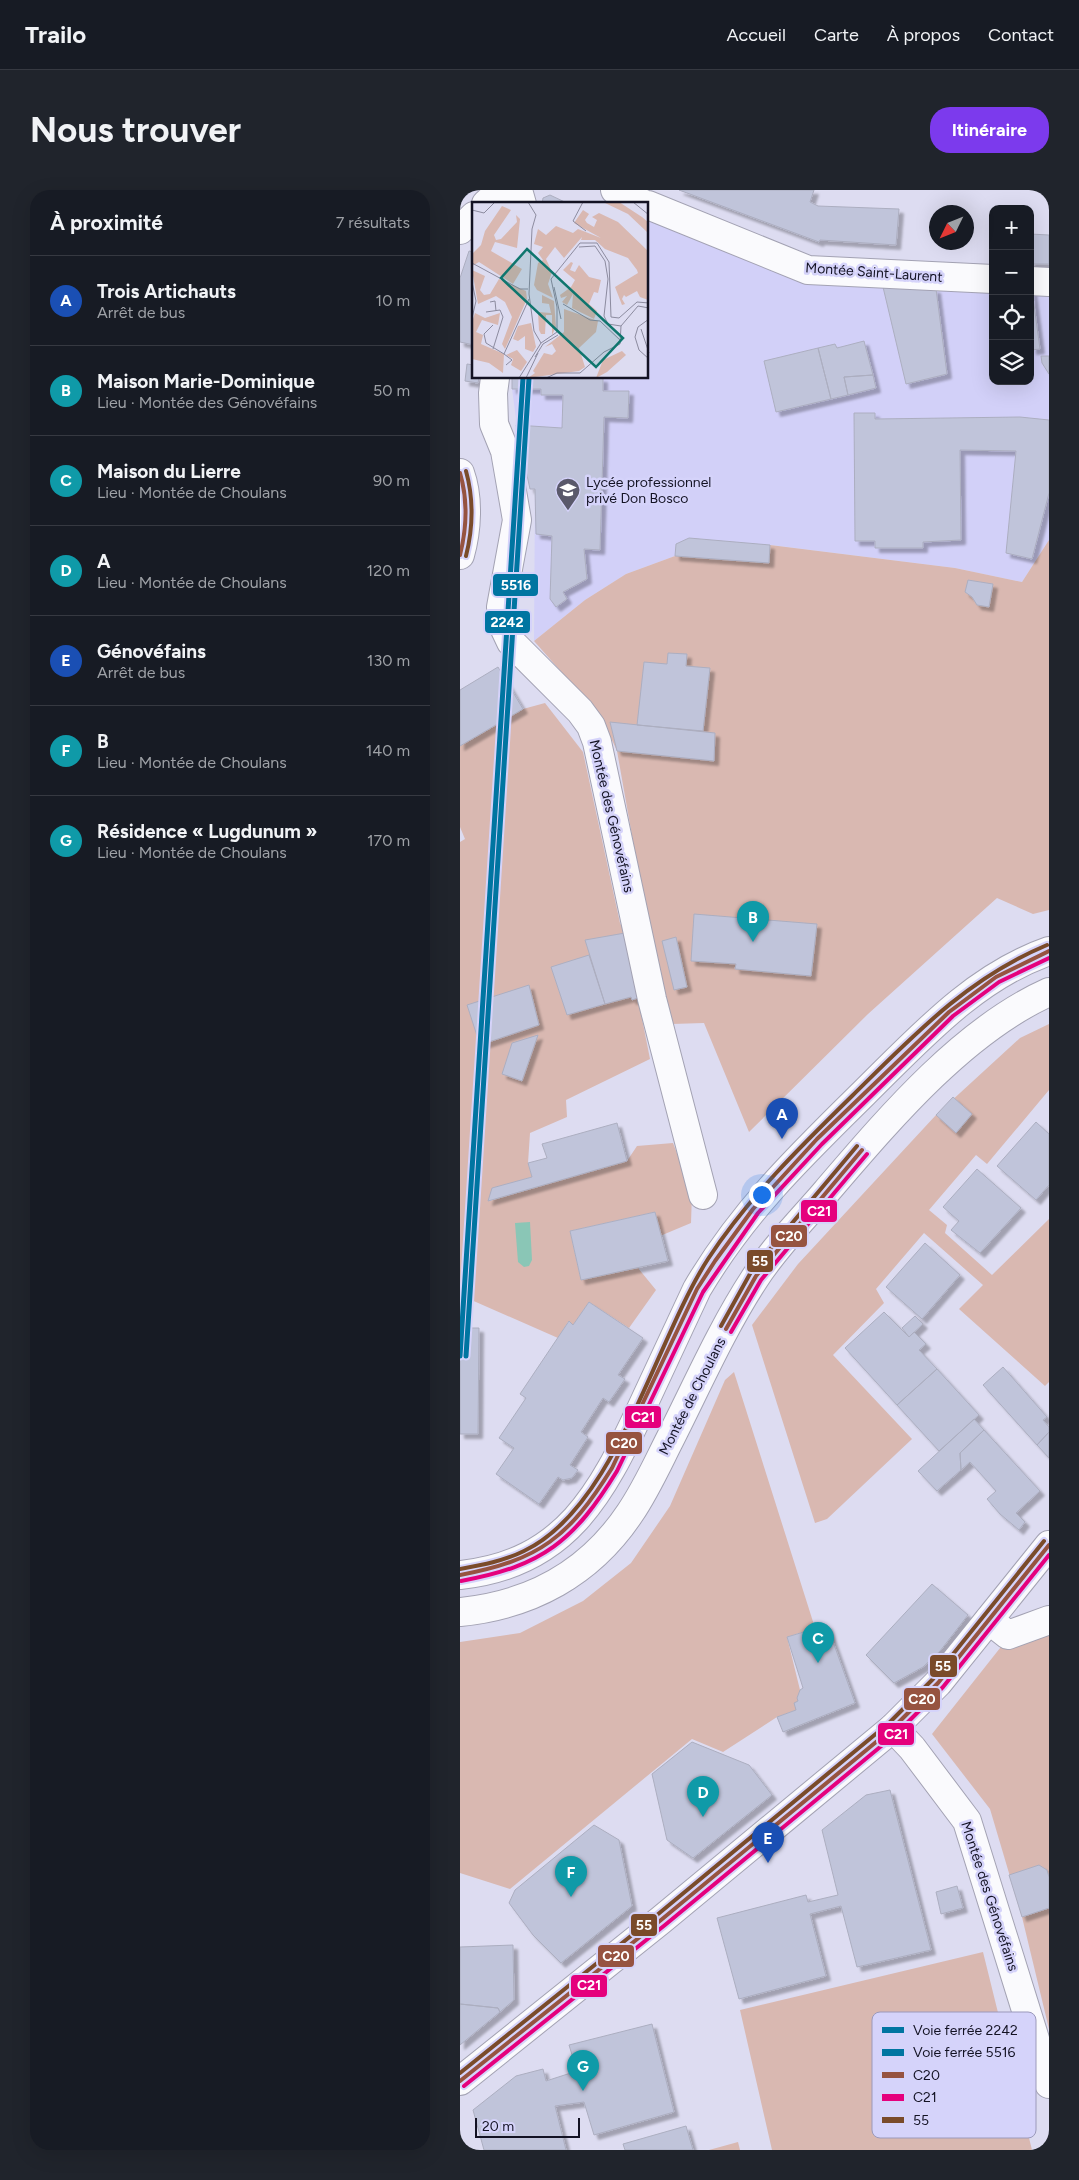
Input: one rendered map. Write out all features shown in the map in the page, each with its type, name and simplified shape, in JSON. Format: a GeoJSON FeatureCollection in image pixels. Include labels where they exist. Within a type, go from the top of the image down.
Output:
{"type":"FeatureCollection","features":[{"type":"Feature","properties":{"kind":"main road"},"geometry":{"type":"LineString","coordinates":[[488,202],[501,190]]}},
{"type":"Feature","properties":{"kind":"main road"},"geometry":{"type":"LineString","coordinates":[[615,190],[640,202]]}},
{"type":"Feature","properties":{"kind":"main road","name":"Montée Saint-Laurent"},"geometry":{"type":"LineString","coordinates":[[649,205],[808,270],[989,279]]}},
{"type":"Feature","properties":{"kind":"main road"},"geometry":{"type":"LineString","coordinates":[[460,230],[472,218]]}},
{"type":"Feature","properties":{"kind":"main road"},"geometry":{"type":"LineString","coordinates":[[1034,281],[1049,282]]}},
{"type":"Feature","properties":{"kind":"main road","name":"Montée des Génovéfains"},"geometry":{"type":"LineString","coordinates":[[495,379],[493,393],[494,424],[505,451],[517,520],[501,607],[502,623],[511,642],[580,711],[591,726],[597,742],[652,999],[703,1195]]}},
{"type":"Feature","properties":{"kind":"main road"},"geometry":{"type":"LineString","coordinates":[[460,473],[465,508],[460,555]]}},
{"type":"Feature","properties":{"kind":"main road"},"geometry":{"type":"LineString","coordinates":[[460,1574],[491,1570],[521,1559],[549,1543],[572,1524],[592,1502],[615,1466],[701,1282],[741,1222],[761,1198],[942,1017],[1004,971],[1049,951]]}},
{"type":"Feature","properties":{"kind":"main road","name":"Montée de Choulans"},"geometry":{"type":"LineString","coordinates":[[460,1612],[502,1606],[538,1594],[567,1576],[602,1547],[618,1530],[642,1494],[733,1315],[756,1276],[876,1134],[955,1056],[1004,1016],[1049,992]]}},
{"type":"Feature","properties":{"kind":"main road"},"geometry":{"type":"LineString","coordinates":[[460,2082],[661,1920],[893,1728],[938,1683],[989,1620],[1045,1560]]}},
{"type":"Feature","properties":{"kind":"main road"},"geometry":{"type":"LineString","coordinates":[[989,1620],[1008,1635],[1049,1620]]}},
{"type":"Feature","properties":{"kind":"main road","name":"Montée des Génovéfains"},"geometry":{"type":"LineString","coordinates":[[893,1728],[912,1748],[968,1821],[1027,2012]]}},
{"type":"Feature","properties":{"kind":"main road","name":"Montée des Génovéfains"},"geometry":{"type":"LineString","coordinates":[[1036,2042],[1049,2084]]}},
{"type":"Feature","properties":{"kind":"shaded area"},"geometry":{"type":"Polygon","coordinates":[[[649,218],[807,277],[989,287],[989,385],[1034,385],[1034,290],[1049,292],[1049,540],[1022,582],[955,568],[771,545],[769,563],[675,556],[626,574],[585,600],[534,641],[535,489],[518,433],[512,389],[514,379],[649,379],[649,218]]]}},
{"type":"Feature","properties":{"kind":"shaded area"},"geometry":{"type":"Polygon","coordinates":[[[1049,540],[1049,910],[1033,914],[997,898],[868,1014],[749,1132],[704,1023],[672,1024],[636,858],[617,751],[602,718],[534,641],[585,600],[626,574],[675,556],[768,563],[770,545],[955,568],[1022,582],[1049,540]]]}},
{"type":"Feature","properties":{"kind":"shaded area"},"geometry":{"type":"Polygon","coordinates":[[[545,703],[583,752],[620,923],[625,933],[650,1059],[566,1100],[567,1117],[530,1133],[528,1163],[532,1177],[493,1188],[489,1201],[627,1161],[637,1146],[673,1143],[692,1193],[691,1223],[660,1236],[655,1212],[570,1231],[581,1280],[638,1268],[656,1290],[629,1328],[589,1302],[573,1325],[568,1322],[558,1338],[460,1295],[460,842],[465,839],[460,827],[460,746],[523,709],[545,703]]]}},
{"type":"Feature","properties":{"kind":"shaded area"},"geometry":{"type":"Polygon","coordinates":[[[1049,1024],[1049,1090],[987,1164],[976,1155],[929,1210],[947,1225],[945,1233],[992,1275],[1049,1219],[1049,1382],[1045,1386],[959,1309],[983,1285],[924,1233],[876,1289],[884,1303],[833,1355],[912,1439],[827,1519],[815,1523],[752,1325],[798,1264],[936,1115],[1020,1038],[1049,1024]]]}},
{"type":"Feature","properties":{"kind":"shaded area"},"geometry":{"type":"Polygon","coordinates":[[[530,1222],[532,1260],[529,1266],[524,1267],[518,1262],[515,1223],[530,1222]]]}},
{"type":"Feature","properties":{"kind":"shaded area"},"geometry":{"type":"Polygon","coordinates":[[[734,1372],[815,1628],[787,1637],[800,1690],[796,1710],[777,1717],[723,1752],[692,1739],[510,1889],[460,1873],[460,1642],[520,1633],[583,1601],[631,1563],[670,1506],[725,1380],[734,1372]]]}},
{"type":"Feature","properties":{"kind":"shaded area"},"geometry":{"type":"Polygon","coordinates":[[[1049,1632],[1049,2029],[1022,1917],[990,1809],[932,1734],[1004,1643],[1049,1632]]]}},
{"type":"Feature","properties":{"kind":"shaded area"},"geometry":{"type":"Polygon","coordinates":[[[983,1952],[998,2012],[872,2012],[872,2138],[1029,2138],[1032,2150],[772,2150],[740,2010],[983,1952]]]}},
{"type":"Feature","properties":{"kind":"shaded area"},"geometry":{"type":"Polygon","coordinates":[[[738,2142],[740,2150],[709,2150],[738,2142]]]}},
{"type":"Feature","properties":{"kind":"building"},"geometry":{"type":"Polygon","coordinates":[[[679,190],[814,190],[810,202],[818,206],[899,209],[896,245],[820,240],[819,242],[679,190]]]}},
{"type":"Feature","properties":{"kind":"building"},"geometry":{"type":"Polygon","coordinates":[[[550,195],[565,202],[542,202],[543,198],[550,195]]]}},
{"type":"Feature","properties":{"kind":"building"},"geometry":{"type":"Polygon","coordinates":[[[1034,234],[1049,235],[1049,264],[1034,264],[1034,234]]]}},
{"type":"Feature","properties":{"kind":"building"},"geometry":{"type":"Polygon","coordinates":[[[469,251],[472,252],[472,345],[460,342],[460,278],[469,251]]]}},
{"type":"Feature","properties":{"kind":"building"},"geometry":{"type":"Polygon","coordinates":[[[883,287],[936,289],[947,374],[906,384],[883,287]]]}},
{"type":"Feature","properties":{"kind":"building"},"geometry":{"type":"Polygon","coordinates":[[[1034,305],[1040,349],[1034,350],[1034,305]]]}},
{"type":"Feature","properties":{"kind":"building"},"geometry":{"type":"Polygon","coordinates":[[[864,341],[873,375],[844,377],[848,395],[831,399],[818,348],[835,344],[837,348],[864,341]]]}},
{"type":"Feature","properties":{"kind":"building"},"geometry":{"type":"Polygon","coordinates":[[[818,348],[831,399],[776,412],[764,361],[818,348]]]}},
{"type":"Feature","properties":{"kind":"building"},"geometry":{"type":"Polygon","coordinates":[[[1041,356],[1049,356],[1049,374],[1042,363],[1041,356]]]}},
{"type":"Feature","properties":{"kind":"building"},"geometry":{"type":"Polygon","coordinates":[[[467,364],[472,365],[472,379],[479,379],[478,383],[465,381],[467,364]]]}},
{"type":"Feature","properties":{"kind":"building"},"geometry":{"type":"Polygon","coordinates":[[[873,375],[876,388],[848,395],[844,377],[873,375]]]}},
{"type":"Feature","properties":{"kind":"building","name":"Lycée professionnel privé Don Bosco"},"geometry":{"type":"Polygon","coordinates":[[[512,379],[603,379],[603,391],[629,391],[628,418],[604,417],[600,550],[584,549],[587,579],[563,592],[567,599],[556,607],[550,599],[552,536],[536,534],[535,489],[530,489],[516,425],[562,428],[563,395],[541,395],[541,389],[512,389],[512,379]]]}},
{"type":"Feature","properties":{"kind":"building"},"geometry":{"type":"Polygon","coordinates":[[[854,413],[875,413],[875,419],[1020,417],[1049,420],[1049,493],[1032,559],[1006,553],[1016,451],[960,450],[961,540],[923,542],[923,548],[875,548],[875,541],[855,541],[854,413]]]}},
{"type":"Feature","properties":{"kind":"building"},"geometry":{"type":"Polygon","coordinates":[[[689,538],[770,545],[769,563],[675,556],[676,544],[689,538]]]}},
{"type":"Feature","properties":{"kind":"building"},"geometry":{"type":"Polygon","coordinates":[[[968,580],[993,584],[989,607],[977,605],[972,597],[965,592],[968,580]]]}},
{"type":"Feature","properties":{"kind":"building"},"geometry":{"type":"Polygon","coordinates":[[[668,653],[687,654],[686,666],[710,668],[703,731],[637,725],[644,662],[667,664],[668,653]]]}},
{"type":"Feature","properties":{"kind":"building"},"geometry":{"type":"Polygon","coordinates":[[[498,667],[523,709],[460,746],[460,690],[498,667]]]}},
{"type":"Feature","properties":{"kind":"building"},"geometry":{"type":"Polygon","coordinates":[[[610,722],[715,733],[714,761],[617,751],[610,722]]]}},
{"type":"Feature","properties":{"kind":"building"},"geometry":{"type":"Polygon","coordinates":[[[694,914],[817,924],[811,976],[735,969],[736,964],[691,961],[694,914]]]}},
{"type":"Feature","properties":{"kind":"building"},"geometry":{"type":"Polygon","coordinates":[[[625,933],[641,997],[632,1000],[631,997],[605,1004],[585,940],[625,933]]]}},
{"type":"Feature","properties":{"kind":"building"},"geometry":{"type":"Polygon","coordinates":[[[676,937],[687,987],[674,990],[662,941],[676,937]]]}},
{"type":"Feature","properties":{"kind":"building"},"geometry":{"type":"Polygon","coordinates":[[[589,955],[605,1004],[567,1015],[551,967],[589,955]]]}},
{"type":"Feature","properties":{"kind":"building"},"geometry":{"type":"Polygon","coordinates":[[[529,985],[539,1025],[480,1045],[467,1005],[529,985]]]}},
{"type":"Feature","properties":{"kind":"building"},"geometry":{"type":"Polygon","coordinates":[[[538,1035],[522,1081],[502,1074],[512,1043],[538,1035]]]}},
{"type":"Feature","properties":{"kind":"building"},"geometry":{"type":"Polygon","coordinates":[[[953,1097],[972,1114],[956,1133],[936,1115],[953,1097]]]}},
{"type":"Feature","properties":{"kind":"building"},"geometry":{"type":"Polygon","coordinates":[[[1036,1122],[1049,1134],[1049,1185],[1036,1200],[997,1166],[1036,1122]]]}},
{"type":"Feature","properties":{"kind":"building"},"geometry":{"type":"Polygon","coordinates":[[[617,1123],[627,1161],[488,1201],[492,1188],[532,1177],[528,1163],[547,1158],[542,1144],[617,1123]]]}},
{"type":"Feature","properties":{"kind":"building"},"geometry":{"type":"Polygon","coordinates":[[[977,1169],[1021,1208],[980,1253],[951,1230],[959,1221],[943,1207],[977,1169]]]}},
{"type":"Feature","properties":{"kind":"building"},"geometry":{"type":"Polygon","coordinates":[[[655,1212],[668,1261],[581,1280],[570,1231],[655,1212]]]}},
{"type":"Feature","properties":{"kind":"building"},"geometry":{"type":"Polygon","coordinates":[[[925,1243],[960,1275],[922,1319],[886,1287],[925,1243]]]}},
{"type":"Feature","properties":{"kind":"building"},"geometry":{"type":"Polygon","coordinates":[[[589,1302],[643,1338],[618,1375],[625,1379],[609,1402],[603,1398],[581,1432],[588,1437],[570,1465],[578,1470],[572,1478],[563,1480],[558,1477],[539,1504],[496,1474],[514,1448],[499,1438],[526,1398],[520,1394],[569,1321],[573,1325],[589,1302]]]}},
{"type":"Feature","properties":{"kind":"building"},"geometry":{"type":"Polygon","coordinates":[[[884,1312],[909,1337],[914,1332],[926,1344],[919,1350],[937,1369],[897,1405],[845,1348],[884,1312]]]}},
{"type":"Feature","properties":{"kind":"building"},"geometry":{"type":"Polygon","coordinates":[[[915,1316],[923,1324],[909,1337],[902,1328],[915,1316]]]}},
{"type":"Feature","properties":{"kind":"building"},"geometry":{"type":"Polygon","coordinates":[[[460,1328],[479,1328],[478,1434],[460,1434],[460,1328]]]}},
{"type":"Feature","properties":{"kind":"building"},"geometry":{"type":"Polygon","coordinates":[[[1003,1367],[1047,1417],[1043,1420],[1049,1427],[1049,1432],[1037,1445],[983,1385],[1003,1367]]]}},
{"type":"Feature","properties":{"kind":"building"},"geometry":{"type":"Polygon","coordinates":[[[937,1369],[979,1415],[939,1451],[897,1405],[937,1369]]]}},
{"type":"Feature","properties":{"kind":"building"},"geometry":{"type":"Polygon","coordinates":[[[974,1419],[984,1430],[960,1453],[961,1470],[937,1491],[918,1471],[974,1419]]]}},
{"type":"Feature","properties":{"kind":"building"},"geometry":{"type":"Polygon","coordinates":[[[984,1430],[1040,1491],[1016,1513],[1025,1522],[1019,1530],[1000,1514],[987,1499],[996,1491],[970,1462],[961,1470],[960,1453],[984,1430]]]}},
{"type":"Feature","properties":{"kind":"building"},"geometry":{"type":"Polygon","coordinates":[[[1049,1432],[1049,1458],[1037,1445],[1049,1432]]]}},
{"type":"Feature","properties":{"kind":"building"},"geometry":{"type":"Polygon","coordinates":[[[932,1584],[968,1615],[940,1651],[923,1667],[894,1683],[866,1655],[932,1584]]]}},
{"type":"Feature","properties":{"kind":"building"},"geometry":{"type":"Polygon","coordinates":[[[827,1625],[855,1703],[783,1732],[777,1717],[796,1710],[794,1703],[798,1701],[797,1698],[800,1690],[803,1688],[787,1637],[827,1625]]]}},
{"type":"Feature","properties":{"kind":"building"},"geometry":{"type":"Polygon","coordinates":[[[692,1742],[749,1765],[772,1795],[693,1858],[667,1840],[652,1774],[692,1742]]]}},
{"type":"Feature","properties":{"kind":"building"},"geometry":{"type":"Polygon","coordinates":[[[890,1790],[931,1950],[857,1967],[841,1906],[810,1914],[826,1976],[739,1999],[717,1918],[806,1895],[808,1902],[838,1895],[822,1830],[866,1795],[890,1790]]]}},
{"type":"Feature","properties":{"kind":"building"},"geometry":{"type":"Polygon","coordinates":[[[594,1825],[619,1840],[632,1906],[561,1963],[533,1935],[509,1903],[515,1890],[594,1825]]]}},
{"type":"Feature","properties":{"kind":"building"},"geometry":{"type":"Polygon","coordinates":[[[1039,1865],[1047,1870],[1049,1877],[1049,1908],[1022,1917],[1009,1875],[1039,1865]]]}},
{"type":"Feature","properties":{"kind":"building"},"geometry":{"type":"Polygon","coordinates":[[[957,1886],[963,1908],[941,1914],[936,1892],[957,1886]]]}},
{"type":"Feature","properties":{"kind":"building"},"geometry":{"type":"Polygon","coordinates":[[[513,1945],[514,2000],[500,2012],[498,2008],[460,2004],[460,1947],[513,1945]]]}},
{"type":"Feature","properties":{"kind":"building"},"geometry":{"type":"Polygon","coordinates":[[[460,2004],[498,2008],[500,2012],[460,2045],[460,2004]]]}},
{"type":"Feature","properties":{"kind":"building"},"geometry":{"type":"Polygon","coordinates":[[[652,2024],[674,2112],[594,2135],[584,2102],[555,2106],[566,2150],[484,2150],[473,2110],[516,2076],[543,2069],[546,2081],[577,2071],[569,2045],[652,2024]]]}},
{"type":"Feature","properties":{"kind":"building"},"geometry":{"type":"Polygon","coordinates":[[[686,2126],[693,2150],[625,2150],[623,2144],[686,2126]]]}},
{"type":"Feature","properties":{"kind":"rail line","name":"2242"},"geometry":{"type":"LineString","coordinates":[[460,1356],[523,379]]}},
{"type":"Feature","properties":{"kind":"rail line","name":"5516"},"geometry":{"type":"LineString","coordinates":[[466,1356],[529,379]]}},
{"type":"Feature","properties":{"kind":"transit line","name":"55"},"geometry":{"type":"LineString","coordinates":[[466,471],[472,514],[466,556]]}},
{"type":"Feature","properties":{"kind":"transit line","name":"C20"},"geometry":{"type":"LineString","coordinates":[[460,473],[463,483],[466,514],[460,555]]}},
{"type":"Feature","properties":{"kind":"transit line","name":"55"},"geometry":{"type":"LineString","coordinates":[[460,1569],[493,1562],[524,1551],[556,1529],[584,1499],[608,1461],[630,1420],[688,1294],[708,1259],[757,1194],[833,1115],[942,1011],[991,974],[1047,945]]}},
{"type":"Feature","properties":{"kind":"transit line","name":"C20"},"geometry":{"type":"LineString","coordinates":[[460,1575],[511,1562],[532,1553],[550,1542],[566,1528],[581,1512],[612,1468],[697,1289],[753,1209],[817,1139],[949,1012],[996,977],[1049,951]]}},
{"type":"Feature","properties":{"kind":"transit line","name":"C21"},"geometry":{"type":"LineString","coordinates":[[461,1581],[489,1575],[535,1558],[554,1547],[570,1533],[586,1516],[617,1471],[703,1292],[758,1213],[822,1144],[953,1016],[999,982],[1049,958]]}},
{"type":"Feature","properties":{"kind":"transit line","name":"55"},"geometry":{"type":"LineString","coordinates":[[721,1326],[751,1272],[857,1146]]}},
{"type":"Feature","properties":{"kind":"transit line","name":"C20"},"geometry":{"type":"LineString","coordinates":[[726,1329],[756,1276],[862,1150]]}},
{"type":"Feature","properties":{"kind":"transit line","name":"C21"},"geometry":{"type":"LineString","coordinates":[[731,1332],[761,1280],[867,1154]]}},
{"type":"Feature","properties":{"kind":"transit line","name":"55"},"geometry":{"type":"LineString","coordinates":[[460,2073],[657,1915],[889,1723],[933,1679],[1044,1541]]}},
{"type":"Feature","properties":{"kind":"transit line","name":"C20"},"geometry":{"type":"LineString","coordinates":[[460,2081],[661,1920],[893,1728],[938,1683],[1049,1545]]}},
{"type":"Feature","properties":{"kind":"transit line","name":"C21"},"geometry":{"type":"LineString","coordinates":[[464,2086],[665,1925],[897,1733],[943,1687],[1049,1555]]}},
{"type":"Feature","properties":{"kind":"place","name":"Lycée professionnel privé Don Bosco"},"geometry":{"type":"Point","coordinates":[568,511]}},
{"type":"Feature","properties":{"kind":"place","name":"Maison Marie-Dominique"},"geometry":{"type":"Point","coordinates":[753,942]}},
{"type":"Feature","properties":{"kind":"place","name":"Trois Artichauts"},"geometry":{"type":"Point","coordinates":[782,1139]}},
{"type":"Feature","properties":{"kind":"place","name":"Maison du Lierre"},"geometry":{"type":"Point","coordinates":[818,1663]}},
{"type":"Feature","properties":{"kind":"place","name":"A"},"geometry":{"type":"Point","coordinates":[703,1817]}},
{"type":"Feature","properties":{"kind":"place","name":"Génovéfains"},"geometry":{"type":"Point","coordinates":[768,1863]}},
{"type":"Feature","properties":{"kind":"place","name":"B"},"geometry":{"type":"Point","coordinates":[571,1897]}},
{"type":"Feature","properties":{"kind":"place","name":"Résidence « Lugdunum »"},"geometry":{"type":"Point","coordinates":[583,2091]}}]}
